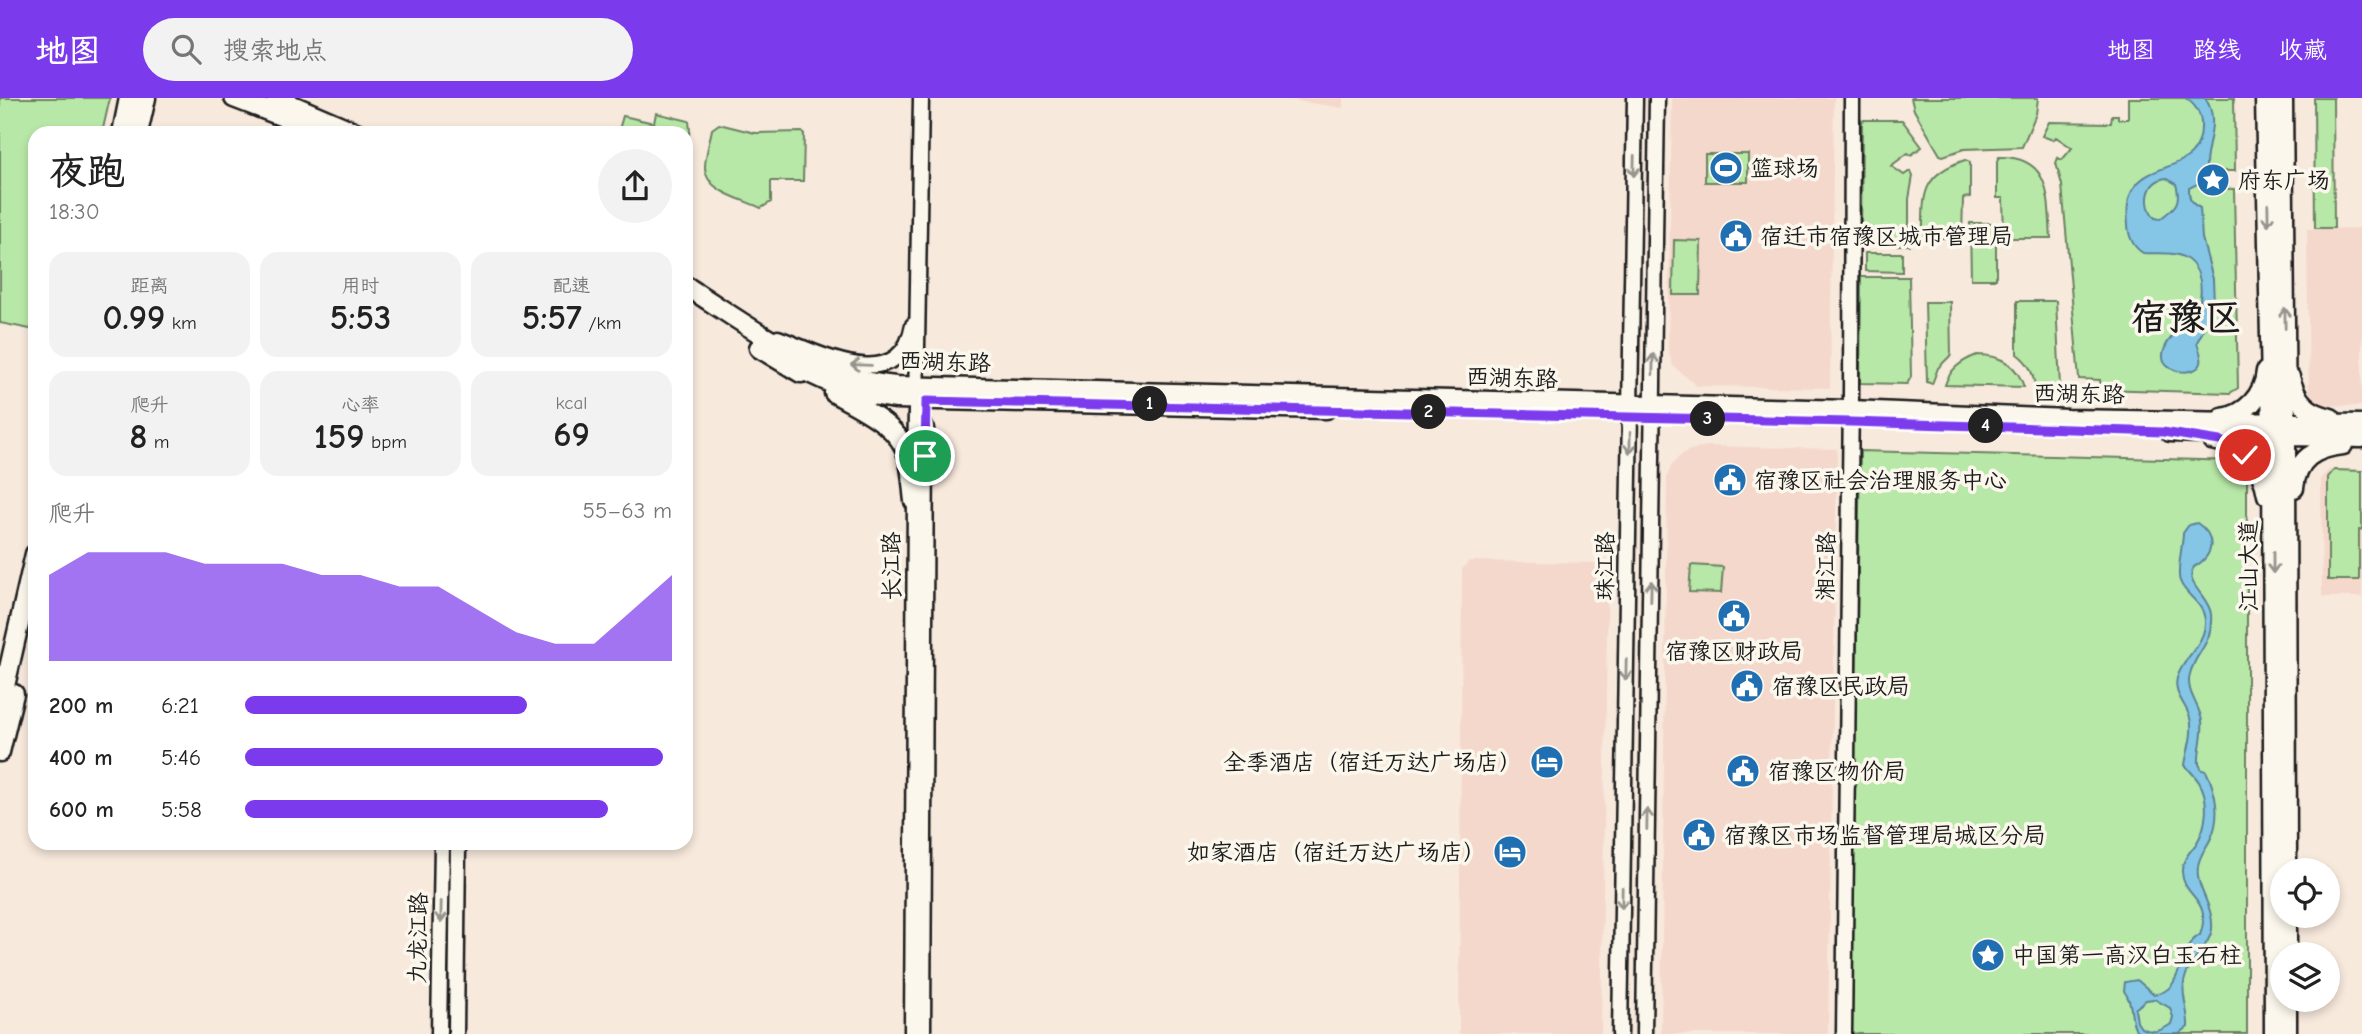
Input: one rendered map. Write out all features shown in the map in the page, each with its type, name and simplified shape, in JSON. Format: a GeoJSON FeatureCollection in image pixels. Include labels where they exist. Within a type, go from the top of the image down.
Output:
{"type":"FeatureCollection","features":[{"type":"Feature","properties":{"kind":"main road"},"geometry":{"type":"LineString","coordinates":[[123,126],[129,98]]}},
{"type":"Feature","properties":{"kind":"main road"},"geometry":{"type":"LineString","coordinates":[[140,126],[146,98]]}},
{"type":"Feature","properties":{"kind":"main road"},"geometry":{"type":"LineString","coordinates":[[234,98],[308,126]]}},
{"type":"Feature","properties":{"kind":"main road"},"geometry":{"type":"LineString","coordinates":[[276,98],[342,126]]}},
{"type":"Feature","properties":{"kind":"main road"},"geometry":{"type":"LineString","coordinates":[[285,98],[303,109]]}},
{"type":"Feature","properties":{"kind":"main road","name":"江山大道"},"geometry":{"type":"LineString","coordinates":[[2265,98],[2270,326],[2287,554],[2287,858]]}},
{"type":"Feature","properties":{"kind":"main road","name":"江山大道"},"geometry":{"type":"LineString","coordinates":[[2274,1034],[2273,536],[2285,357],[2283,98]]}},
{"type":"Feature","properties":{"kind":"main road","name":"西湖东路"},"geometry":{"type":"LineString","coordinates":[[693,291],[770,341],[844,377],[922,394]]}},
{"type":"Feature","properties":{"kind":"main road","name":"西湖东路"},"geometry":{"type":"LineString","coordinates":[[693,304],[759,348],[830,384],[869,396],[922,394],[1653,412],[2195,421],[2362,440]]}},
{"type":"Feature","properties":{"kind":"main road"},"geometry":{"type":"LineString","coordinates":[[2195,421],[2228,417],[2241,412],[2259,395],[2265,379],[2270,326]]}},
{"type":"Feature","properties":{"kind":"main road"},"geometry":{"type":"LineString","coordinates":[[759,348],[876,418],[894,433],[908,456],[914,501]]}},
{"type":"Feature","properties":{"kind":"main road"},"geometry":{"type":"LineString","coordinates":[[2285,357],[2293,392],[2311,412],[2362,423]]}},
{"type":"Feature","properties":{"kind":"main road","name":"西湖东路"},"geometry":{"type":"LineString","coordinates":[[1851,416],[2163,432],[2279,429],[2362,423]]}},
{"type":"Feature","properties":{"kind":"main road"},"geometry":{"type":"LineString","coordinates":[[2163,432],[2220,441],[2235,447],[2248,458],[2259,471],[2267,490],[2273,536]]}},
{"type":"Feature","properties":{"kind":"main road"},"geometry":{"type":"LineString","coordinates":[[2287,554],[2294,481],[2303,460],[2321,449],[2362,440]]}},
{"type":"Feature","properties":{"kind":"main road"},"geometry":{"type":"LineString","coordinates":[[0,708],[28,585]]}},
{"type":"Feature","properties":{"kind":"main road"},"geometry":{"type":"LineString","coordinates":[[0,752],[28,633]]}},
{"type":"Feature","properties":{"kind":"main road"},"geometry":{"type":"LineString","coordinates":[[2287,1012],[2287,1034]]}},
{"type":"Feature","properties":{"kind":"street","name":"长江路"},"geometry":{"type":"LineString","coordinates":[[921,98],[919,282],[922,394],[923,1034]]}},
{"type":"Feature","properties":{"kind":"street","name":"长江路"},"geometry":{"type":"LineString","coordinates":[[912,1034],[914,501],[922,394],[930,98]]}},
{"type":"Feature","properties":{"kind":"street","name":"珠江路"},"geometry":{"type":"LineString","coordinates":[[1620,1034],[1634,98]]}},
{"type":"Feature","properties":{"kind":"street","name":"珠江路"},"geometry":{"type":"LineString","coordinates":[[1644,1034],[1657,98]]}},
{"type":"Feature","properties":{"kind":"street","name":"湘江路"},"geometry":{"type":"LineString","coordinates":[[1844,1034],[1852,98]]}},
{"type":"Feature","properties":{"kind":"street"},"geometry":{"type":"LineString","coordinates":[[745,325],[848,365],[884,363],[898,354],[909,341],[919,282]]}},
{"type":"Feature","properties":{"kind":"street","name":"九龙江路"},"geometry":{"type":"LineString","coordinates":[[439,1034],[442,850]]}},
{"type":"Feature","properties":{"kind":"street","name":"九龙江路"},"geometry":{"type":"LineString","coordinates":[[456,1034],[458,850]]}},
{"type":"Feature","properties":{"kind":"shaded area"},"geometry":{"type":"Polygon","coordinates":[[[1278,98],[1343,98],[1343,108],[1278,98]]]}},
{"type":"Feature","properties":{"kind":"shaded area"},"geometry":{"type":"Polygon","coordinates":[[[1672,98],[1834,98],[1830,388],[1697,386],[1673,366],[1668,350],[1672,98]]]}},
{"type":"Feature","properties":{"kind":"shaded area"},"geometry":{"type":"Polygon","coordinates":[[[2362,228],[2362,406],[2309,405],[2307,229],[2362,228]]]}},
{"type":"Feature","properties":{"kind":"shaded area"},"geometry":{"type":"Polygon","coordinates":[[[1705,446],[1837,449],[1828,1034],[1661,1034],[1667,477],[1672,464],[1680,456],[1705,446]]]}},
{"type":"Feature","properties":{"kind":"shaded area"},"geometry":{"type":"Polygon","coordinates":[[[2329,470],[2362,471],[2362,597],[2322,597],[2321,478],[2329,470]]]}},
{"type":"Feature","properties":{"kind":"shaded area"},"geometry":{"type":"Polygon","coordinates":[[[1469,561],[1608,563],[1601,1034],[1459,1034],[1462,569],[1469,561]]]}},
{"type":"Feature","properties":{"kind":"green space"},"geometry":{"type":"Polygon","coordinates":[[[0,98],[110,98],[104,126],[28,126],[28,329],[0,323],[0,98]]]}},
{"type":"Feature","properties":{"kind":"green space"},"geometry":{"type":"Polygon","coordinates":[[[1911,98],[2038,98],[2036,114],[2022,147],[1964,149],[1943,156],[1914,110],[1911,98]]]}},
{"type":"Feature","properties":{"kind":"green space"},"geometry":{"type":"Polygon","coordinates":[[[2128,98],[2234,98],[2235,171],[2207,171],[2207,188],[2234,189],[2238,388],[2230,393],[2101,389],[2100,380],[2079,379],[2062,185],[2056,163],[2058,158],[2062,160],[2072,148],[2056,137],[2053,140],[2042,136],[2049,122],[2111,123],[2112,115],[2118,115],[2118,119],[2128,119],[2128,98]]]}},
{"type":"Feature","properties":{"kind":"green space"},"geometry":{"type":"Polygon","coordinates":[[[2314,98],[2333,98],[2334,228],[2315,228],[2314,98]]]}},
{"type":"Feature","properties":{"kind":"green space"},"geometry":{"type":"Polygon","coordinates":[[[656,113],[689,121],[690,126],[620,126],[623,116],[654,123],[656,113]]]}},
{"type":"Feature","properties":{"kind":"green space"},"geometry":{"type":"Polygon","coordinates":[[[1862,120],[1902,120],[1922,147],[1911,155],[1908,153],[1891,166],[1904,175],[1910,171],[1913,176],[1909,199],[1909,245],[1861,245],[1862,120]]]}},
{"type":"Feature","properties":{"kind":"green space"},"geometry":{"type":"Polygon","coordinates":[[[719,124],[755,133],[802,132],[803,181],[771,181],[771,202],[761,208],[718,189],[711,183],[705,167],[712,129],[719,124]]]}},
{"type":"Feature","properties":{"kind":"green space","name":"篮球场"},"geometry":{"type":"Polygon","coordinates":[[[1705,154],[1748,154],[1748,182],[1705,182],[1705,154]]]}},
{"type":"Feature","properties":{"kind":"green space"},"geometry":{"type":"Polygon","coordinates":[[[1999,157],[2029,164],[2038,172],[2047,195],[2051,238],[2004,238],[2003,198],[1997,198],[1999,157]]]}},
{"type":"Feature","properties":{"kind":"green space"},"geometry":{"type":"Polygon","coordinates":[[[1965,160],[1970,162],[1970,197],[1963,198],[1962,238],[1923,238],[1923,210],[1927,189],[1939,173],[1965,160]]]}},
{"type":"Feature","properties":{"kind":"green space"},"geometry":{"type":"Polygon","coordinates":[[[1970,223],[1996,223],[1996,279],[1971,279],[1970,223]]]}},
{"type":"Feature","properties":{"kind":"green space"},"geometry":{"type":"Polygon","coordinates":[[[1674,240],[1701,241],[1700,295],[1673,295],[1674,240]]]}},
{"type":"Feature","properties":{"kind":"green space"},"geometry":{"type":"Polygon","coordinates":[[[1865,253],[1902,253],[1902,272],[1865,271],[1865,253]]]}},
{"type":"Feature","properties":{"kind":"green space"},"geometry":{"type":"Polygon","coordinates":[[[1861,277],[1909,277],[1911,377],[1907,384],[1860,383],[1861,277]]]}},
{"type":"Feature","properties":{"kind":"green space"},"geometry":{"type":"Polygon","coordinates":[[[2017,301],[2056,301],[2060,387],[2035,387],[2030,368],[2017,354],[2017,301]]]}},
{"type":"Feature","properties":{"kind":"green space"},"geometry":{"type":"Polygon","coordinates":[[[1925,302],[1950,302],[1951,355],[1938,368],[1932,384],[1927,382],[1925,302]]]}},
{"type":"Feature","properties":{"kind":"green space"},"geometry":{"type":"Polygon","coordinates":[[[1977,355],[2006,362],[2017,372],[2024,387],[1945,385],[1957,366],[1977,355]]]}},
{"type":"Feature","properties":{"kind":"green space"},"geometry":{"type":"Polygon","coordinates":[[[1860,451],[2238,461],[2247,475],[2247,1034],[1850,1034],[1860,451]]]}},
{"type":"Feature","properties":{"kind":"green space"},"geometry":{"type":"Polygon","coordinates":[[[2334,470],[2362,471],[2359,580],[2328,580],[2328,477],[2334,470]]]}},
{"type":"Feature","properties":{"kind":"green space"},"geometry":{"type":"Polygon","coordinates":[[[1691,565],[1723,567],[1721,593],[1689,592],[1691,565]]]}},
{"type":"Feature","properties":{"kind":"water"},"geometry":{"type":"Polygon","coordinates":[[[2185,98],[2205,98],[2212,114],[2206,164],[2207,187],[2199,183],[2189,188],[2189,195],[2200,208],[2202,238],[2213,279],[2214,303],[2213,313],[2197,342],[2201,363],[2187,372],[2169,367],[2163,354],[2173,336],[2188,325],[2197,310],[2201,290],[2197,272],[2192,264],[2181,256],[2140,251],[2131,238],[2127,215],[2129,200],[2136,185],[2145,177],[2187,158],[2200,139],[2200,116],[2185,98]],[[2166,178],[2154,184],[2148,194],[2148,200],[2155,218],[2160,219],[2176,205],[2176,184],[2166,178]]]}},
{"type":"Feature","properties":{"kind":"water"},"geometry":{"type":"Polygon","coordinates":[[[2197,523],[2203,528],[2208,534],[2211,546],[2206,557],[2191,573],[2194,584],[2209,607],[2211,625],[2207,641],[2190,674],[2189,687],[2202,721],[2199,764],[2202,770],[2206,771],[2216,804],[2214,830],[2198,867],[2199,882],[2210,912],[2212,929],[2184,982],[2188,1027],[2179,1034],[2139,1034],[2124,991],[2125,982],[2137,980],[2154,994],[2164,992],[2176,978],[2187,949],[2200,935],[2203,923],[2203,913],[2187,888],[2182,872],[2184,860],[2200,837],[2206,813],[2202,789],[2185,765],[2191,724],[2176,684],[2180,670],[2202,637],[2205,621],[2204,614],[2182,586],[2179,577],[2183,533],[2189,525],[2197,523]],[[2154,999],[2146,1000],[2135,1009],[2137,1022],[2145,1030],[2160,1030],[2171,1024],[2173,1017],[2170,1008],[2154,999]]]}},
{"type":"Feature","properties":{"kind":"place","name":"篮球场"},"geometry":{"type":"Point","coordinates":[1726,168]}},
{"type":"Feature","properties":{"kind":"place","name":"府东广场"},"geometry":{"type":"Point","coordinates":[2213,180]}},
{"type":"Feature","properties":{"kind":"place","name":"宿迁市宿豫区城市管理局"},"geometry":{"type":"Point","coordinates":[1736,236]}},
{"type":"Feature","properties":{"kind":"place","name":"宿豫区社会治理服务中心"},"geometry":{"type":"Point","coordinates":[1730,480]}},
{"type":"Feature","properties":{"kind":"place","name":"宿豫区财政局"},"geometry":{"type":"Point","coordinates":[1734,616]}},
{"type":"Feature","properties":{"kind":"place","name":"宿豫区民政局"},"geometry":{"type":"Point","coordinates":[1747,686]}},
{"type":"Feature","properties":{"kind":"place","name":"全季酒店（宿迁万达广场店）"},"geometry":{"type":"Point","coordinates":[1547,762]}},
{"type":"Feature","properties":{"kind":"place","name":"宿豫区物价局"},"geometry":{"type":"Point","coordinates":[1743,771]}},
{"type":"Feature","properties":{"kind":"place","name":"宿豫区市场监督管理局城区分局"},"geometry":{"type":"Point","coordinates":[1699,835]}},
{"type":"Feature","properties":{"kind":"place","name":"如家酒店（宿迁万达广场店）"},"geometry":{"type":"Point","coordinates":[1510,852]}},
{"type":"Feature","properties":{"kind":"place","name":"中国第一高汉白玉石柱"},"geometry":{"type":"Point","coordinates":[1988,955]}},
{"type":"Feature","properties":{"kind":"district","name":"宿豫区"},"geometry":{"type":"Point","coordinates":[2186,318]}},
{"type":"Feature","properties":{"kind":"route"},"geometry":{"type":"LineString","coordinates":[[925,456],[926,401],[1104,403],[2163,432],[2220,441],[2245,455]]}}]}
